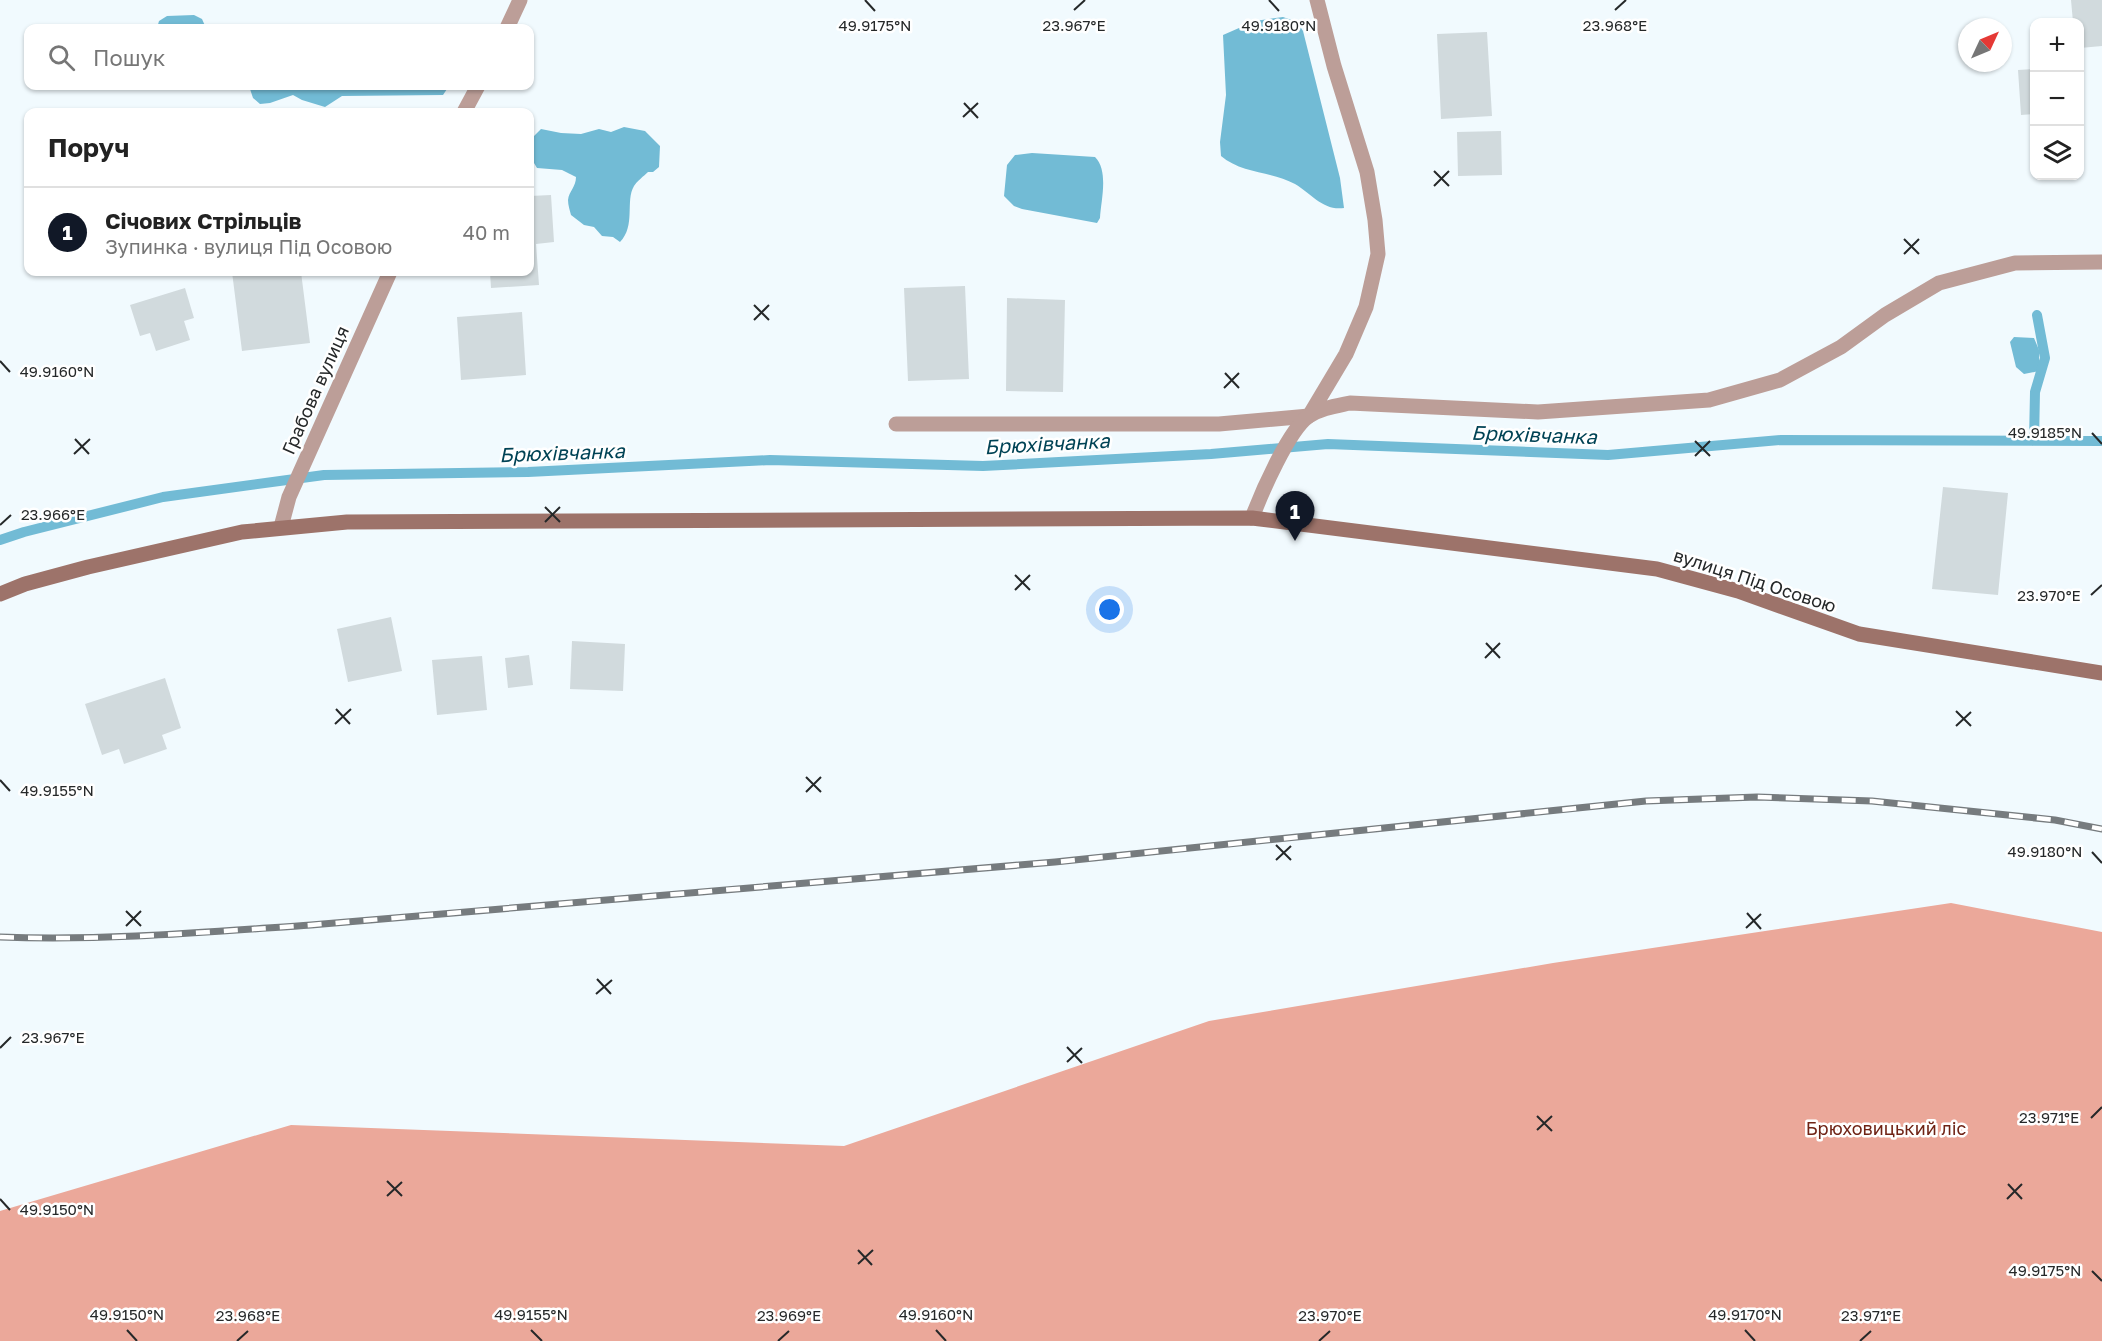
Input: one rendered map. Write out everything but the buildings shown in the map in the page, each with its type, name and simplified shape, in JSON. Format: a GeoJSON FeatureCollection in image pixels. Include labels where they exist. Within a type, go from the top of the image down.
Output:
{"type":"FeatureCollection","features":[{"type":"Feature","properties":{"kind":"street"},"geometry":{"type":"LineString","coordinates":[[509,24],[520,0]]}},
{"type":"Feature","properties":{"kind":"street"},"geometry":{"type":"LineString","coordinates":[[1252,518],[1273,470],[1346,354],[1366,307],[1377,254],[1375,220],[1367,172],[1334,66],[1317,0]]}},
{"type":"Feature","properties":{"kind":"street"},"geometry":{"type":"LineString","coordinates":[[466,108],[476,90]]}},
{"type":"Feature","properties":{"kind":"street"},"geometry":{"type":"LineString","coordinates":[[896,424],[1219,424],[1305,420],[1322,410],[1350,403],[1538,412],[1709,400],[1780,380],[1841,347],[1885,315],[1939,283],[2015,263],[2102,262]]}},
{"type":"Feature","properties":{"kind":"street","name":"Грабова вулиця"},"geometry":{"type":"LineString","coordinates":[[281,527],[289,497],[388,276]]}},
{"type":"Feature","properties":{"kind":"street","name":"вулиця Під Осовою"},"geometry":{"type":"LineString","coordinates":[[0,594],[25,584],[88,567],[242,532],[359,522],[1252,518],[1657,570],[1738,591],[1859,634],[2102,673]]}},
{"type":"Feature","properties":{"kind":"green space","name":"Брюховицький ліс"},"geometry":{"type":"Polygon","coordinates":[[[1951,903],[2102,932],[2102,1341],[0,1341],[0,1211],[291,1125],[844,1146],[1209,1021],[1553,963],[1951,903]]]}},
{"type":"Feature","properties":{"kind":"water"},"geometry":{"type":"Polygon","coordinates":[[[194,15],[202,19],[204,24],[158,24],[167,16],[194,15]]]}},
{"type":"Feature","properties":{"kind":"water"},"geometry":{"type":"Polygon","coordinates":[[[1283,17],[1297,22],[1303,31],[1340,178],[1344,208],[1330,207],[1295,184],[1238,166],[1221,156],[1220,142],[1226,95],[1223,35],[1255,21],[1283,17]]]}},
{"type":"Feature","properties":{"kind":"water"},"geometry":{"type":"Polygon","coordinates":[[[250,90],[446,90],[443,95],[342,96],[325,107],[293,95],[260,104],[253,98],[250,90]]]}},
{"type":"Feature","properties":{"kind":"water"},"geometry":{"type":"Polygon","coordinates":[[[624,127],[645,131],[660,146],[659,167],[653,172],[648,172],[631,192],[628,229],[620,242],[613,237],[602,236],[594,227],[584,225],[571,215],[568,200],[576,177],[562,170],[537,168],[534,163],[534,136],[541,129],[581,134],[599,129],[611,132],[624,127]]]}},
{"type":"Feature","properties":{"kind":"water"},"geometry":{"type":"Polygon","coordinates":[[[1032,153],[1095,157],[1102,170],[1103,178],[1100,218],[1097,223],[1022,209],[1014,206],[1004,196],[1007,165],[1015,155],[1032,153]]]}},
{"type":"Feature","properties":{"kind":"water"},"geometry":{"type":"Polygon","coordinates":[[[2014,337],[2034,338],[2039,350],[2039,371],[2024,374],[2016,367],[2010,342],[2014,337]]]}},
{"type":"Feature","properties":{"kind":"waterway"},"geometry":{"type":"LineString","coordinates":[[2034,441],[2035,392],[2045,358],[2037,315]]}},
{"type":"Feature","properties":{"kind":"waterway","name":"Брюхівчанка"},"geometry":{"type":"LineString","coordinates":[[0,540],[163,497],[324,475],[528,472],[770,460],[983,466],[1211,454],[1328,444],[1608,455],[1781,440],[2102,441]]}},
{"type":"Feature","properties":{"kind":"railway"},"geometry":{"type":"LineString","coordinates":[[0,937],[117,937],[311,925],[1055,862],[1646,801],[1757,797],[1872,801],[2055,820],[2102,829]]}},
{"type":"Feature","properties":{"kind":"place","name":"Січових Стрільців"},"geometry":{"type":"Point","coordinates":[1295,541]}}]}
